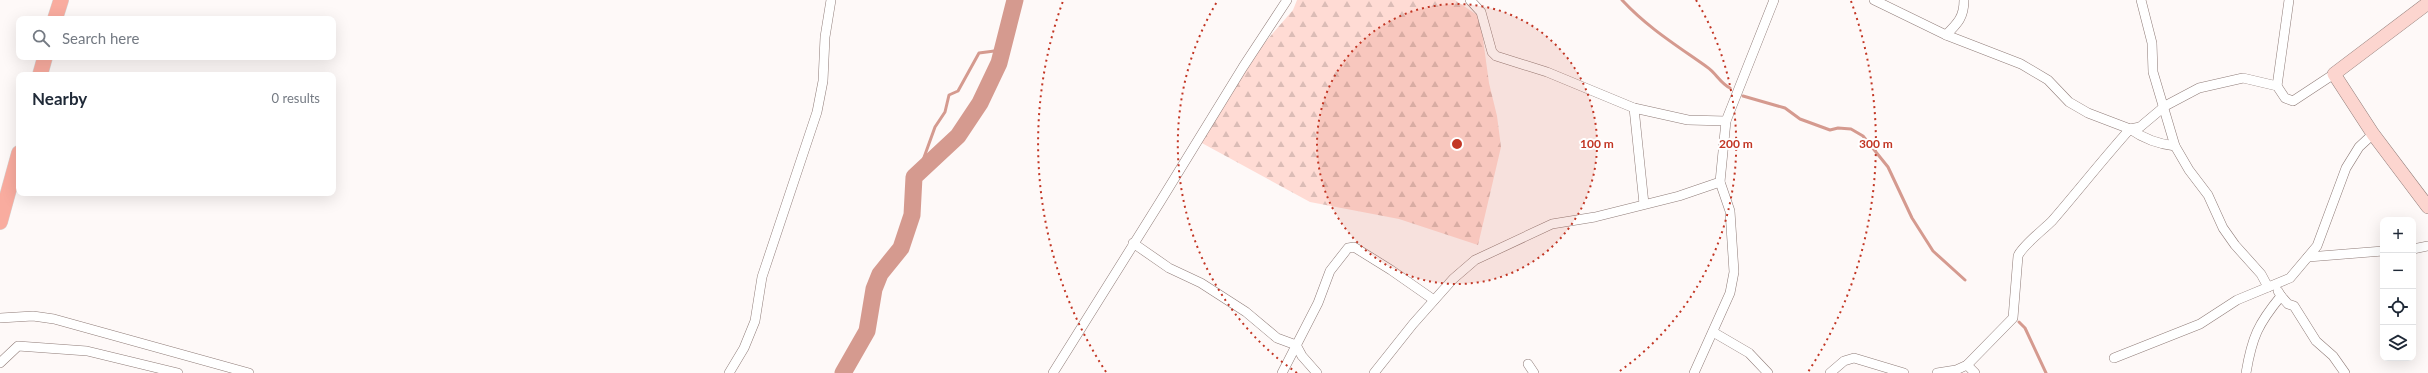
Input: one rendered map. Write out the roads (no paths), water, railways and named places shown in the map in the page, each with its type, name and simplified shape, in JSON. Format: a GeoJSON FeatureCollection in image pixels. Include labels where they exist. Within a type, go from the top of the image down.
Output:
{"type":"FeatureCollection","features":[{"type":"Feature","properties":{"kind":"main road"},"geometry":{"type":"LineString","coordinates":[[56,16],[61,0]]}},
{"type":"Feature","properties":{"kind":"main road"},"geometry":{"type":"LineString","coordinates":[[41,72],[44,60]]}},
{"type":"Feature","properties":{"kind":"main road"},"geometry":{"type":"LineString","coordinates":[[0,222],[16,164]]}},
{"type":"Feature","properties":{"kind":"street"},"geometry":{"type":"LineString","coordinates":[[729,373],[744,348],[755,321],[762,278],[816,112],[823,81],[825,36],[831,0]]}},
{"type":"Feature","properties":{"kind":"street"},"geometry":{"type":"LineString","coordinates":[[1053,373],[1286,0]]}},
{"type":"Feature","properties":{"kind":"street"},"geometry":{"type":"LineString","coordinates":[[1470,0],[1481,12],[1492,52],[1496,56],[1547,72],[1634,108],[1688,120],[1726,121]]}},
{"type":"Feature","properties":{"kind":"street"},"geometry":{"type":"LineString","coordinates":[[1694,373],[1730,293],[1734,272],[1730,211],[1720,182],[1726,121],[1774,0]]}},
{"type":"Feature","properties":{"kind":"street"},"geometry":{"type":"LineString","coordinates":[[1874,0],[1946,35],[2021,64],[2048,80],[2069,102],[2088,113],[2130,129],[2139,136],[2160,144],[2175,146]]}},
{"type":"Feature","properties":{"kind":"street"},"geometry":{"type":"LineString","coordinates":[[1946,35],[1960,21],[1963,14],[1964,0]]}},
{"type":"Feature","properties":{"kind":"street"},"geometry":{"type":"LineString","coordinates":[[2141,0],[2152,43],[2153,72],[2165,106],[2175,146],[2189,170],[2208,194],[2223,228],[2235,245],[2288,304],[2294,306],[2316,342],[2333,356],[2344,373]]}},
{"type":"Feature","properties":{"kind":"street"},"geometry":{"type":"LineString","coordinates":[[2289,0],[2278,86],[2286,98],[2293,101],[2334,74],[2428,3]]}},
{"type":"Feature","properties":{"kind":"street"},"geometry":{"type":"LineString","coordinates":[[2334,74],[2373,134],[2428,206]]}},
{"type":"Feature","properties":{"kind":"street"},"geometry":{"type":"LineString","coordinates":[[1937,373],[1956,370],[1967,365],[2013,318],[2018,256],[2021,249],[2035,239],[2052,221],[2130,129],[2140,127],[2165,106],[2199,88],[2243,78],[2278,86]]}},
{"type":"Feature","properties":{"kind":"street"},"geometry":{"type":"LineString","coordinates":[[1634,108],[1644,204]]}},
{"type":"Feature","properties":{"kind":"street"},"geometry":{"type":"LineString","coordinates":[[2114,358],[2200,324],[2237,300],[2290,278],[2308,257],[2322,234],[2346,168],[2359,147],[2373,134]]}},
{"type":"Feature","properties":{"kind":"street"},"geometry":{"type":"LineString","coordinates":[[1376,372],[1434,300],[1475,260],[1504,245],[1552,224],[1596,216],[1644,204],[1720,182]]}},
{"type":"Feature","properties":{"kind":"street"},"geometry":{"type":"LineString","coordinates":[[1133,243],[1169,268],[1201,284],[1246,312],[1277,338],[1296,345],[1302,356],[1317,373]]}},
{"type":"Feature","properties":{"kind":"street"},"geometry":{"type":"LineString","coordinates":[[2416,248],[2428,246]]}},
{"type":"Feature","properties":{"kind":"street"},"geometry":{"type":"LineString","coordinates":[[1282,373],[1318,303],[1330,271],[1348,248],[1354,247],[1434,300]]}},
{"type":"Feature","properties":{"kind":"street"},"geometry":{"type":"LineString","coordinates":[[2308,257],[2380,251]]}},
{"type":"Feature","properties":{"kind":"street"},"geometry":{"type":"LineString","coordinates":[[2246,373],[2250,350],[2259,324],[2281,296]]}},
{"type":"Feature","properties":{"kind":"street"},"geometry":{"type":"LineString","coordinates":[[0,318],[33,316],[54,319],[249,373]]}},
{"type":"Feature","properties":{"kind":"street"},"geometry":{"type":"LineString","coordinates":[[1713,332],[1749,352],[1768,373]]}},
{"type":"Feature","properties":{"kind":"street"},"geometry":{"type":"LineString","coordinates":[[0,364],[18,346],[87,351],[178,373]]}},
{"type":"Feature","properties":{"kind":"street"},"geometry":{"type":"LineString","coordinates":[[1830,373],[1844,361],[1854,358],[1904,373]]}},
{"type":"Feature","properties":{"kind":"street"},"geometry":{"type":"LineString","coordinates":[[1528,364],[1534,373]]}},
{"type":"Feature","properties":{"kind":"street"},"geometry":{"type":"LineString","coordinates":[[1967,365],[1975,373]]}},
{"type":"Feature","properties":{"kind":"waterway"},"geometry":{"type":"LineString","coordinates":[[843,373],[867,331],[874,289],[880,274],[901,248],[912,215],[914,177],[958,136],[980,103],[999,63],[1015,0]]}},
{"type":"Feature","properties":{"kind":"waterway"},"geometry":{"type":"LineString","coordinates":[[1622,0],[1652,28],[1710,69],[1730,88]]}},
{"type":"Feature","properties":{"kind":"waterway"},"geometry":{"type":"LineString","coordinates":[[918,174],[935,127],[945,112],[949,95],[958,91],[979,53],[1002,50]]}},
{"type":"Feature","properties":{"kind":"waterway"},"geometry":{"type":"LineString","coordinates":[[1743,96],[1785,108],[1800,119],[1830,130],[1838,128],[1851,129],[1863,136],[1888,167],[1912,218],[1933,251],[1965,280]]}},
{"type":"Feature","properties":{"kind":"waterway"},"geometry":{"type":"LineString","coordinates":[[2019,322],[2025,328],[2046,373]]}}]}
